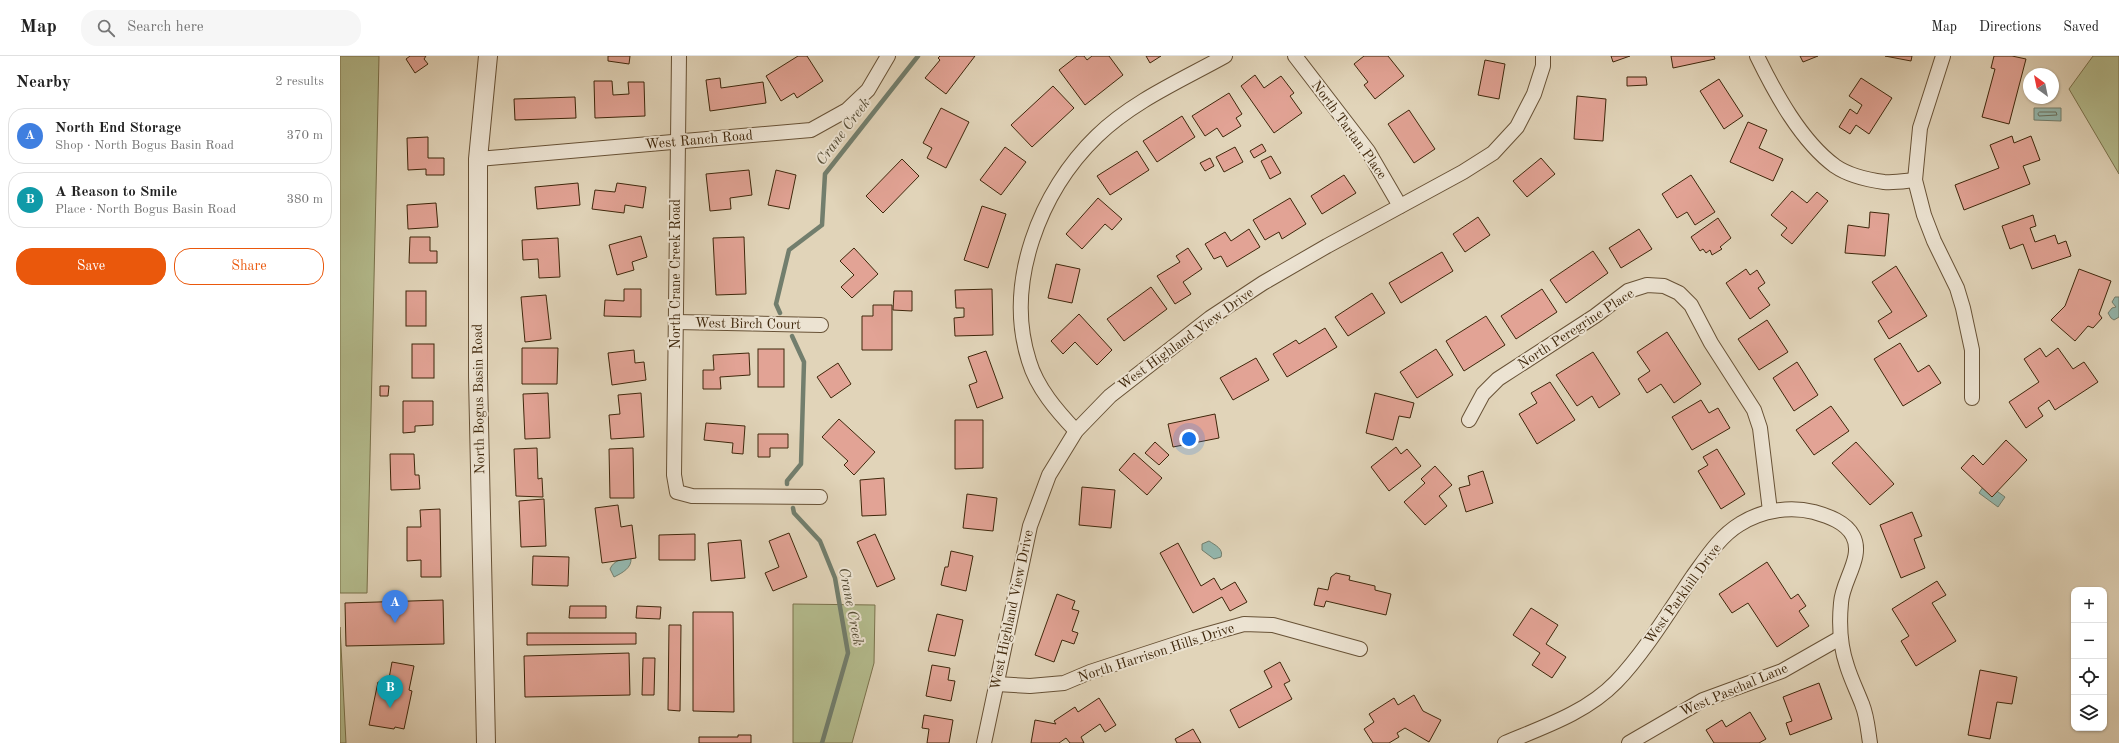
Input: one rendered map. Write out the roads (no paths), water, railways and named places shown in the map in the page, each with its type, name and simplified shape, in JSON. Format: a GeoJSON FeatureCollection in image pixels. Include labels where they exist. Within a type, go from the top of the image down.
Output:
{"type":"FeatureCollection","features":[{"type":"Feature","properties":{"kind":"street","name":"North Bogus Basin Road"},"geometry":{"type":"LineString","coordinates":[[486,743],[478,377],[478,159],[488,56]]}},
{"type":"Feature","properties":{"kind":"street","name":"North Crane Creek Road"},"geometry":{"type":"LineString","coordinates":[[679,56],[674,475],[677,492],[692,496],[820,497]]}},
{"type":"Feature","properties":{"kind":"street","name":"West Ranch Road"},"geometry":{"type":"LineString","coordinates":[[478,159],[811,130],[847,110],[868,90],[888,56]]}},
{"type":"Feature","properties":{"kind":"street"},"geometry":{"type":"LineString","coordinates":[[1076,431],[1062,417],[1045,393],[1029,362],[1021,327],[1024,270],[1040,218],[1066,171],[1098,135],[1133,108],[1225,56]]}},
{"type":"Feature","properties":{"kind":"street","name":"North Tartan Place"},"geometry":{"type":"LineString","coordinates":[[1295,56],[1368,151],[1400,206]]}},
{"type":"Feature","properties":{"kind":"street","name":"West Highland View Drive"},"geometry":{"type":"LineString","coordinates":[[984,743],[1030,526],[1050,475],[1076,431],[1110,396],[1210,318],[1263,283],[1493,154],[1517,127],[1534,94],[1543,66],[1543,56]]}},
{"type":"Feature","properties":{"kind":"street"},"geometry":{"type":"LineString","coordinates":[[1757,56],[1787,110],[1814,146],[1836,166],[1861,177],[1885,182],[1915,180]]}},
{"type":"Feature","properties":{"kind":"street"},"geometry":{"type":"LineString","coordinates":[[1943,56],[1920,128],[1915,180],[1924,215],[1934,241],[1957,288],[1972,350],[1972,398]]}},
{"type":"Feature","properties":{"kind":"street","name":"North Peregrine Place"},"geometry":{"type":"LineString","coordinates":[[1469,420],[1483,394],[1498,379],[1595,316],[1628,291],[1647,285],[1664,286],[1679,293],[1691,305],[1711,343],[1754,410],[1760,428],[1770,511]]}},
{"type":"Feature","properties":{"kind":"street","name":"West Birch Court"},"geometry":{"type":"LineString","coordinates":[[676,322],[821,325]]}},
{"type":"Feature","properties":{"kind":"street","name":"West Parkhill Drive"},"geometry":{"type":"LineString","coordinates":[[1505,743],[1554,723],[1591,703],[1616,682],[1641,650],[1712,549],[1740,524],[1770,511],[1799,508],[1821,514],[1843,524],[1853,536],[1857,551],[1848,575],[1841,602],[1840,638],[1847,666],[1867,720],[1870,743]]}},
{"type":"Feature","properties":{"kind":"street","name":"North Harrison Hills Drive"},"geometry":{"type":"LineString","coordinates":[[997,684],[1030,686],[1064,683],[1090,672],[1244,624],[1273,625],[1360,649]]}},
{"type":"Feature","properties":{"kind":"street","name":"West Paschal Lane"},"geometry":{"type":"LineString","coordinates":[[1629,743],[1703,700],[1782,670],[1840,638]]}},
{"type":"Feature","properties":{"kind":"water"},"geometry":{"type":"Polygon","coordinates":[[[2034,108],[2061,108],[2061,121],[2034,120],[2034,108]]]}},
{"type":"Feature","properties":{"kind":"water"},"geometry":{"type":"Polygon","coordinates":[[[2115,297],[2119,297],[2119,317],[2114,320],[2108,313],[2112,308],[2116,307],[2112,302],[2115,297]]]}},
{"type":"Feature","properties":{"kind":"water"},"geometry":{"type":"Polygon","coordinates":[[[1983,487],[1994,489],[2005,497],[1998,507],[1979,493],[1983,487]]]}},
{"type":"Feature","properties":{"kind":"water"},"geometry":{"type":"Polygon","coordinates":[[[1209,541],[1220,549],[1222,554],[1221,557],[1214,559],[1202,550],[1202,544],[1209,541]]]}},
{"type":"Feature","properties":{"kind":"water"},"geometry":{"type":"Polygon","coordinates":[[[631,558],[630,565],[623,572],[614,577],[610,569],[612,566],[616,562],[631,558]]]}},
{"type":"Feature","properties":{"kind":"waterway","name":"Crane Creek"},"geometry":{"type":"LineString","coordinates":[[780,313],[776,304],[789,250],[822,225],[825,174],[918,56]]}},
{"type":"Feature","properties":{"kind":"waterway","name":"Crane Creek"},"geometry":{"type":"LineString","coordinates":[[787,484],[787,481],[801,464],[804,362],[792,336]]}},
{"type":"Feature","properties":{"kind":"waterway","name":"Crane Creek"},"geometry":{"type":"LineString","coordinates":[[793,508],[794,513],[820,541],[835,578],[848,653],[822,743]]}},
{"type":"Feature","properties":{"kind":"place","name":"North End Storage"},"geometry":{"type":"Point","coordinates":[395,623]}},
{"type":"Feature","properties":{"kind":"place","name":"A Reason to Smile"},"geometry":{"type":"Point","coordinates":[390,708]}}]}
